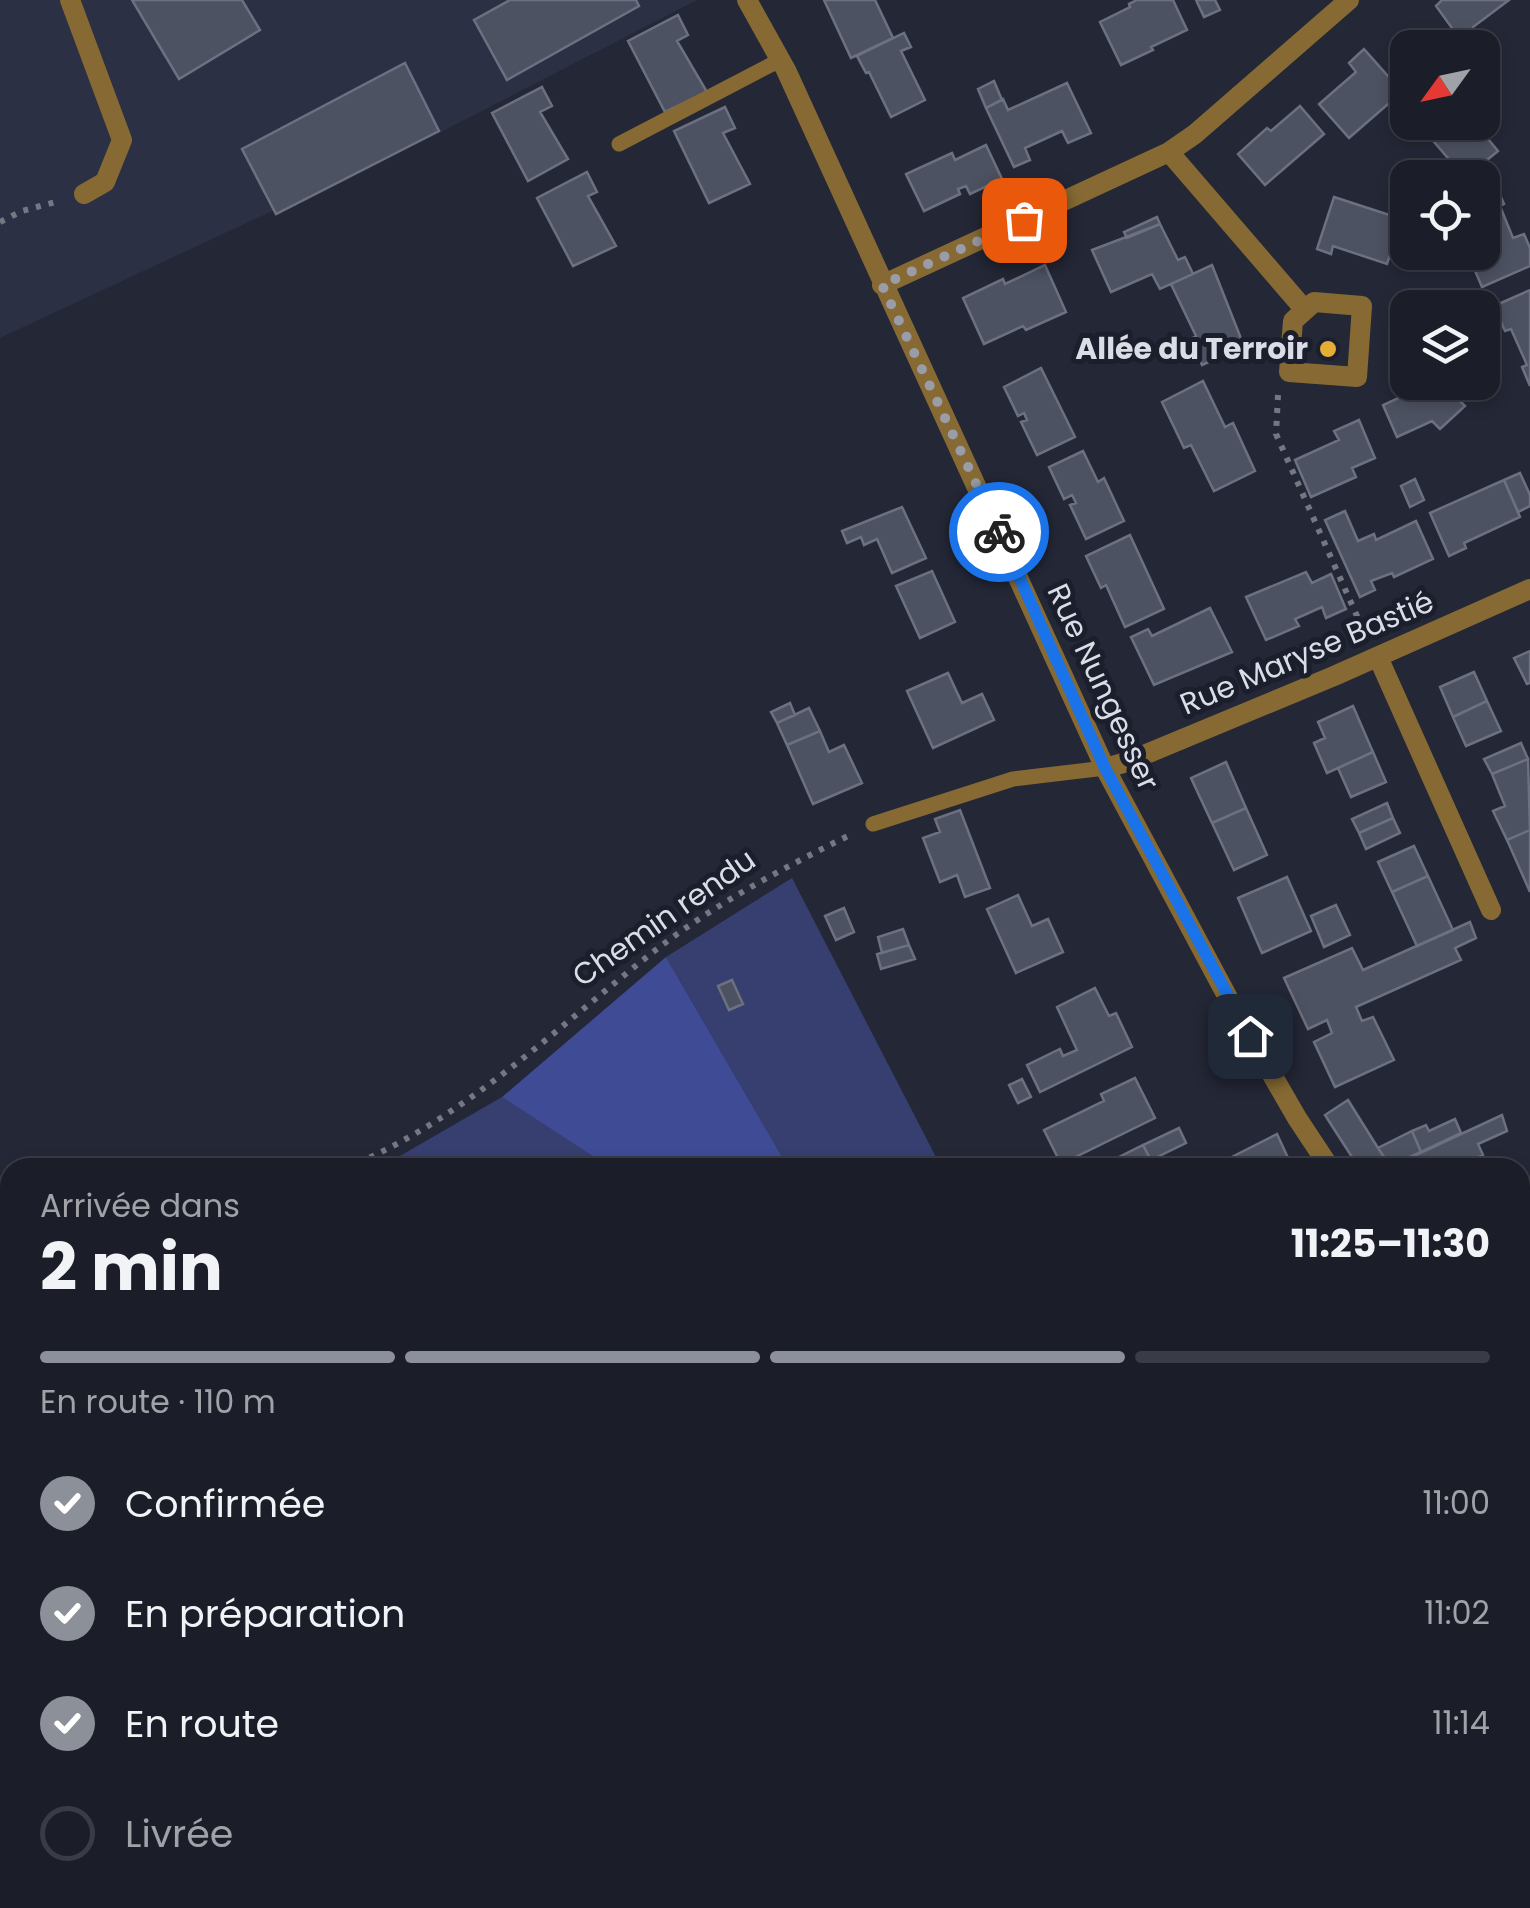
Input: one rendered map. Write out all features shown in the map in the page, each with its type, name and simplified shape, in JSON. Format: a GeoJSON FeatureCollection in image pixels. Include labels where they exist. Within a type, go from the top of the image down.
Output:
{"type":"FeatureCollection","features":[{"type":"Feature","properties":{"kind":"street"},"geometry":{"type":"LineString","coordinates":[[70,0],[122,140],[105,182],[84,194]]}},
{"type":"Feature","properties":{"kind":"street","name":"Rue Nungesser"},"geometry":{"type":"LineString","coordinates":[[747,0],[780,60],[974,476],[1105,768],[1234,1009],[1323,1158]]}},
{"type":"Feature","properties":{"kind":"street"},"geometry":{"type":"LineString","coordinates":[[882,285],[1169,152],[1195,134],[1349,0]]}},
{"type":"Feature","properties":{"kind":"street"},"geometry":{"type":"LineString","coordinates":[[1169,152],[1305,310]]}},
{"type":"Feature","properties":{"kind":"street"},"geometry":{"type":"LineString","coordinates":[[1314,302],[1362,306],[1357,376],[1289,372],[1293,321],[1305,310],[1314,302]]}},
{"type":"Feature","properties":{"kind":"street","name":"Rue Maryse Bastié"},"geometry":{"type":"LineString","coordinates":[[1105,768],[1144,755],[1530,589]]}},
{"type":"Feature","properties":{"kind":"street"},"geometry":{"type":"LineString","coordinates":[[1378,656],[1491,910]]}},
{"type":"Feature","properties":{"kind":"lane"},"geometry":{"type":"LineString","coordinates":[[619,144],[780,60]]}},
{"type":"Feature","properties":{"kind":"lane"},"geometry":{"type":"LineString","coordinates":[[873,824],[1013,779],[1105,768]]}},
{"type":"Feature","properties":{"kind":"path"},"geometry":{"type":"LineString","coordinates":[[0,222],[22,211],[84,194]]}},
{"type":"Feature","properties":{"kind":"path"},"geometry":{"type":"LineString","coordinates":[[1278,388],[1276,434],[1378,656]]}},
{"type":"Feature","properties":{"kind":"path","name":"Chemin rendu"},"geometry":{"type":"LineString","coordinates":[[370,1158],[390,1150],[497,1079],[660,947],[763,878],[873,824]]}},
{"type":"Feature","properties":{"kind":"shaded area"},"geometry":{"type":"Polygon","coordinates":[[[0,0],[697,0],[439,133],[0,338],[0,0]]]}},
{"type":"Feature","properties":{"kind":"shaded area"},"geometry":{"type":"Polygon","coordinates":[[[792,878],[936,1158],[783,1158],[666,957],[792,878]]]}},
{"type":"Feature","properties":{"kind":"shaded area"},"geometry":{"type":"Polygon","coordinates":[[[666,957],[783,1158],[595,1158],[502,1097],[666,957]]]}},
{"type":"Feature","properties":{"kind":"shaded area"},"geometry":{"type":"Polygon","coordinates":[[[502,1097],[595,1158],[396,1158],[502,1097]]]}},
{"type":"Feature","properties":{"kind":"building"},"geometry":{"type":"Polygon","coordinates":[[[132,0],[242,0],[260,30],[179,79],[132,0]]]}},
{"type":"Feature","properties":{"kind":"building"},"geometry":{"type":"Polygon","coordinates":[[[510,0],[636,0],[639,6],[507,80],[474,20],[510,0]]]}},
{"type":"Feature","properties":{"kind":"building"},"geometry":{"type":"Polygon","coordinates":[[[824,0],[875,0],[893,38],[851,58],[824,0]]]}},
{"type":"Feature","properties":{"kind":"building"},"geometry":{"type":"Polygon","coordinates":[[[1137,0],[1173,0],[1187,30],[1121,65],[1100,22],[1137,0]]]}},
{"type":"Feature","properties":{"kind":"building"},"geometry":{"type":"Polygon","coordinates":[[[1196,0],[1215,0],[1220,10],[1204,17],[1196,0]]]}},
{"type":"Feature","properties":{"kind":"building"},"geometry":{"type":"Polygon","coordinates":[[[1442,0],[1509,0],[1473,27],[1474,30],[1453,30],[1436,6],[1442,0]]]}},
{"type":"Feature","properties":{"kind":"building"},"geometry":{"type":"Polygon","coordinates":[[[678,15],[688,35],[677,41],[707,92],[665,112],[628,41],[678,15]]]}},
{"type":"Feature","properties":{"kind":"building"},"geometry":{"type":"Polygon","coordinates":[[[904,33],[911,47],[901,51],[925,100],[891,117],[857,56],[904,33]]]}},
{"type":"Feature","properties":{"kind":"building"},"geometry":{"type":"Polygon","coordinates":[[[1364,49],[1390,78],[1390,102],[1349,138],[1319,104],[1356,72],[1349,63],[1364,49]]]}},
{"type":"Feature","properties":{"kind":"building"},"geometry":{"type":"Polygon","coordinates":[[[405,63],[439,131],[276,214],[242,149],[405,63]]]}},
{"type":"Feature","properties":{"kind":"building"},"geometry":{"type":"Polygon","coordinates":[[[994,81],[1002,100],[986,108],[978,89],[994,81]]]}},
{"type":"Feature","properties":{"kind":"building"},"geometry":{"type":"Polygon","coordinates":[[[1067,83],[1091,133],[1068,143],[1062,131],[1025,148],[1030,160],[1014,167],[986,108],[1003,99],[1008,110],[1067,83]]]}},
{"type":"Feature","properties":{"kind":"building"},"geometry":{"type":"Polygon","coordinates":[[[542,87],[552,106],[540,112],[568,159],[528,181],[492,113],[542,87]]]}},
{"type":"Feature","properties":{"kind":"building"},"geometry":{"type":"Polygon","coordinates":[[[1300,106],[1324,134],[1265,185],[1238,154],[1300,106]]]}},
{"type":"Feature","properties":{"kind":"building"},"geometry":{"type":"Polygon","coordinates":[[[725,107],[735,128],[723,133],[750,184],[709,203],[674,131],[725,107]]]}},
{"type":"Feature","properties":{"kind":"building"},"geometry":{"type":"Polygon","coordinates":[[[1432,140],[1489,140],[1498,151],[1487,160],[1450,160],[1432,140]]]}},
{"type":"Feature","properties":{"kind":"building"},"geometry":{"type":"Polygon","coordinates":[[[986,145],[1002,179],[970,194],[966,186],[958,189],[960,194],[924,211],[906,174],[952,153],[955,160],[986,145]]]}},
{"type":"Feature","properties":{"kind":"building"},"geometry":{"type":"Polygon","coordinates":[[[587,172],[597,192],[588,196],[616,246],[573,266],[537,198],[587,172]]]}},
{"type":"Feature","properties":{"kind":"building"},"geometry":{"type":"Polygon","coordinates":[[[1334,197],[1390,215],[1387,264],[1333,246],[1331,254],[1317,249],[1334,197]]]}},
{"type":"Feature","properties":{"kind":"building"},"geometry":{"type":"Polygon","coordinates":[[[1500,206],[1513,238],[1524,234],[1530,248],[1530,266],[1482,287],[1475,270],[1500,270],[1500,206]]]}},
{"type":"Feature","properties":{"kind":"building"},"geometry":{"type":"Polygon","coordinates":[[[1157,217],[1160,224],[1127,238],[1124,232],[1157,217]]]}},
{"type":"Feature","properties":{"kind":"building"},"geometry":{"type":"Polygon","coordinates":[[[1160,224],[1178,260],[1185,257],[1193,274],[1160,289],[1152,274],[1111,292],[1092,250],[1160,224]]]}},
{"type":"Feature","properties":{"kind":"building"},"geometry":{"type":"Polygon","coordinates":[[[1045,265],[1066,312],[984,344],[963,298],[1045,265]]]}},
{"type":"Feature","properties":{"kind":"building"},"geometry":{"type":"Polygon","coordinates":[[[1212,265],[1244,346],[1202,365],[1191,339],[1196,336],[1171,284],[1212,265]]]}},
{"type":"Feature","properties":{"kind":"building"},"geometry":{"type":"Polygon","coordinates":[[[1530,290],[1530,386],[1522,367],[1527,365],[1511,329],[1505,331],[1500,320],[1500,303],[1530,290]]]}},
{"type":"Feature","properties":{"kind":"building"},"geometry":{"type":"Polygon","coordinates":[[[1041,368],[1075,437],[1037,455],[1021,422],[1027,420],[1024,413],[1018,416],[1004,387],[1041,368]]]}},
{"type":"Feature","properties":{"kind":"building"},"geometry":{"type":"Polygon","coordinates":[[[1203,381],[1225,427],[1233,423],[1255,471],[1214,491],[1191,445],[1184,448],[1162,402],[1203,381]]]}},
{"type":"Feature","properties":{"kind":"building"},"geometry":{"type":"Polygon","coordinates":[[[1394,400],[1459,400],[1465,406],[1440,429],[1432,421],[1397,437],[1383,405],[1394,400]]]}},
{"type":"Feature","properties":{"kind":"building"},"geometry":{"type":"Polygon","coordinates":[[[1359,420],[1375,458],[1352,468],[1356,477],[1311,497],[1295,460],[1339,440],[1334,431],[1359,420]]]}},
{"type":"Feature","properties":{"kind":"building"},"geometry":{"type":"Polygon","coordinates":[[[1083,451],[1098,482],[1104,478],[1124,521],[1086,539],[1070,505],[1076,503],[1072,495],[1064,499],[1049,467],[1083,451]]]}},
{"type":"Feature","properties":{"kind":"building"},"geometry":{"type":"Polygon","coordinates":[[[1520,473],[1530,495],[1530,506],[1518,512],[1504,480],[1520,473]]]}},
{"type":"Feature","properties":{"kind":"building"},"geometry":{"type":"Polygon","coordinates":[[[1415,479],[1424,500],[1410,507],[1401,486],[1415,479]]]}},
{"type":"Feature","properties":{"kind":"building"},"geometry":{"type":"Polygon","coordinates":[[[1504,480],[1520,517],[1464,543],[1466,548],[1449,556],[1430,513],[1504,480]]]}},
{"type":"Feature","properties":{"kind":"building"},"geometry":{"type":"Polygon","coordinates":[[[902,507],[926,558],[892,573],[877,539],[864,545],[861,537],[847,543],[842,531],[902,507]]]}},
{"type":"Feature","properties":{"kind":"building"},"geometry":{"type":"Polygon","coordinates":[[[1345,511],[1358,541],[1374,534],[1376,540],[1416,521],[1433,559],[1394,577],[1392,573],[1371,581],[1375,590],[1360,597],[1325,520],[1345,511]]]}},
{"type":"Feature","properties":{"kind":"building"},"geometry":{"type":"Polygon","coordinates":[[[1130,535],[1164,609],[1125,627],[1106,585],[1101,588],[1086,556],[1130,535]]]}},
{"type":"Feature","properties":{"kind":"building"},"geometry":{"type":"Polygon","coordinates":[[[932,571],[955,622],[920,638],[896,586],[932,571]]]}},
{"type":"Feature","properties":{"kind":"building"},"geometry":{"type":"Polygon","coordinates":[[[1306,572],[1312,583],[1331,574],[1346,609],[1326,618],[1322,607],[1295,619],[1299,626],[1266,640],[1246,597],[1306,572]]]}},
{"type":"Feature","properties":{"kind":"building"},"geometry":{"type":"Polygon","coordinates":[[[1210,608],[1232,652],[1154,685],[1131,637],[1148,629],[1152,636],[1210,608]]]}},
{"type":"Feature","properties":{"kind":"building"},"geometry":{"type":"Polygon","coordinates":[[[1530,651],[1530,683],[1527,684],[1514,658],[1530,651]]]}},
{"type":"Feature","properties":{"kind":"building"},"geometry":{"type":"Polygon","coordinates":[[[1474,672],[1487,701],[1453,717],[1440,687],[1474,672]]]}},
{"type":"Feature","properties":{"kind":"building"},"geometry":{"type":"Polygon","coordinates":[[[948,673],[962,703],[982,694],[994,720],[933,748],[907,691],[948,673]]]}},
{"type":"Feature","properties":{"kind":"building"},"geometry":{"type":"Polygon","coordinates":[[[1487,701],[1501,731],[1466,746],[1453,717],[1487,701]]]}},
{"type":"Feature","properties":{"kind":"building"},"geometry":{"type":"Polygon","coordinates":[[[790,703],[795,715],[777,723],[771,712],[790,703]]]}},
{"type":"Feature","properties":{"kind":"building"},"geometry":{"type":"Polygon","coordinates":[[[1353,706],[1373,752],[1327,773],[1314,743],[1325,738],[1318,722],[1353,706]]]}},
{"type":"Feature","properties":{"kind":"building"},"geometry":{"type":"Polygon","coordinates":[[[809,708],[820,731],[787,745],[777,723],[809,708]]]}},
{"type":"Feature","properties":{"kind":"building"},"geometry":{"type":"Polygon","coordinates":[[[820,731],[829,752],[844,745],[862,783],[813,804],[787,745],[820,731]]]}},
{"type":"Feature","properties":{"kind":"building"},"geometry":{"type":"Polygon","coordinates":[[[1521,743],[1528,759],[1492,774],[1484,759],[1521,743]]]}},
{"type":"Feature","properties":{"kind":"building"},"geometry":{"type":"Polygon","coordinates":[[[1373,752],[1386,782],[1351,797],[1338,768],[1373,752]]]}},
{"type":"Feature","properties":{"kind":"building"},"geometry":{"type":"Polygon","coordinates":[[[1528,759],[1530,830],[1507,840],[1493,811],[1505,806],[1492,774],[1528,759]]]}},
{"type":"Feature","properties":{"kind":"building"},"geometry":{"type":"Polygon","coordinates":[[[1226,762],[1246,808],[1212,823],[1191,778],[1226,762]]]}},
{"type":"Feature","properties":{"kind":"building"},"geometry":{"type":"Polygon","coordinates":[[[1387,803],[1393,818],[1359,833],[1352,819],[1387,803]]]}},
{"type":"Feature","properties":{"kind":"building"},"geometry":{"type":"Polygon","coordinates":[[[1246,808],[1267,855],[1234,870],[1212,823],[1246,808]]]}},
{"type":"Feature","properties":{"kind":"building"},"geometry":{"type":"Polygon","coordinates":[[[960,810],[990,888],[965,897],[957,875],[940,882],[923,838],[940,832],[935,819],[960,810]]]}},
{"type":"Feature","properties":{"kind":"building"},"geometry":{"type":"Polygon","coordinates":[[[1393,818],[1400,833],[1366,849],[1359,833],[1393,818]]]}},
{"type":"Feature","properties":{"kind":"building"},"geometry":{"type":"Polygon","coordinates":[[[1530,830],[1530,892],[1507,840],[1530,830]]]}},
{"type":"Feature","properties":{"kind":"building"},"geometry":{"type":"Polygon","coordinates":[[[1414,846],[1428,876],[1392,892],[1378,862],[1414,846]]]}},
{"type":"Feature","properties":{"kind":"building"},"geometry":{"type":"Polygon","coordinates":[[[1428,876],[1453,930],[1417,946],[1392,892],[1428,876]]]}},
{"type":"Feature","properties":{"kind":"building"},"geometry":{"type":"Polygon","coordinates":[[[1287,877],[1311,931],[1262,953],[1238,898],[1287,877]]]}},
{"type":"Feature","properties":{"kind":"building"},"geometry":{"type":"Polygon","coordinates":[[[1018,895],[1032,926],[1048,919],[1063,952],[1016,973],[987,909],[1018,895]]]}},
{"type":"Feature","properties":{"kind":"building"},"geometry":{"type":"Polygon","coordinates":[[[1336,905],[1350,935],[1324,947],[1311,916],[1336,905]]]}},
{"type":"Feature","properties":{"kind":"building"},"geometry":{"type":"Polygon","coordinates":[[[844,908],[854,932],[836,940],[825,916],[844,908]]]}},
{"type":"Feature","properties":{"kind":"building"},"geometry":{"type":"Polygon","coordinates":[[[1470,922],[1476,938],[1455,948],[1461,960],[1356,1007],[1362,1021],[1373,1017],[1394,1060],[1335,1087],[1314,1042],[1332,1033],[1327,1020],[1308,1029],[1284,978],[1352,948],[1363,970],[1470,922]]]}},
{"type":"Feature","properties":{"kind":"building"},"geometry":{"type":"Polygon","coordinates":[[[903,929],[909,945],[882,953],[878,937],[903,929]]]}},
{"type":"Feature","properties":{"kind":"building"},"geometry":{"type":"Polygon","coordinates":[[[909,945],[915,959],[881,969],[877,954],[909,945]]]}},
{"type":"Feature","properties":{"kind":"building"},"geometry":{"type":"Polygon","coordinates":[[[732,980],[743,1004],[729,1010],[718,986],[732,980]]]}},
{"type":"Feature","properties":{"kind":"building"},"geometry":{"type":"Polygon","coordinates":[[[1095,988],[1109,1016],[1116,1013],[1132,1047],[1040,1092],[1027,1065],[1060,1049],[1063,1056],[1077,1050],[1057,1007],[1095,988]]]}},
{"type":"Feature","properties":{"kind":"building"},"geometry":{"type":"Polygon","coordinates":[[[1135,1078],[1155,1118],[1073,1158],[1058,1158],[1044,1130],[1104,1101],[1101,1094],[1135,1078]]]}},
{"type":"Feature","properties":{"kind":"building"},"geometry":{"type":"Polygon","coordinates":[[[1022,1079],[1031,1097],[1018,1103],[1009,1085],[1022,1079]]]}},
{"type":"Feature","properties":{"kind":"building"},"geometry":{"type":"Polygon","coordinates":[[[1348,1100],[1385,1158],[1353,1158],[1325,1115],[1348,1100]]]}},
{"type":"Feature","properties":{"kind":"building"},"geometry":{"type":"Polygon","coordinates":[[[1502,1115],[1507,1131],[1478,1144],[1483,1155],[1477,1158],[1410,1158],[1502,1115]]]}},
{"type":"Feature","properties":{"kind":"building"},"geometry":{"type":"Polygon","coordinates":[[[1455,1119],[1461,1133],[1421,1152],[1412,1131],[1426,1125],[1429,1131],[1455,1119]]]}},
{"type":"Feature","properties":{"kind":"building"},"geometry":{"type":"Polygon","coordinates":[[[1179,1128],[1186,1143],[1155,1158],[1150,1158],[1143,1145],[1179,1128]]]}},
{"type":"Feature","properties":{"kind":"building"},"geometry":{"type":"Polygon","coordinates":[[[1412,1131],[1421,1152],[1408,1158],[1385,1158],[1378,1148],[1412,1131]]]}},
{"type":"Feature","properties":{"kind":"building"},"geometry":{"type":"Polygon","coordinates":[[[1277,1134],[1288,1158],[1230,1158],[1277,1134]]]}},
{"type":"Feature","properties":{"kind":"building"},"geometry":{"type":"Polygon","coordinates":[[[1143,1145],[1150,1158],[1117,1158],[1143,1145]]]}},
{"type":"Feature","properties":{"kind":"way so far"},"geometry":{"type":"LineString","coordinates":[[999,532],[882,285],[1024,220]]}},
{"type":"Feature","properties":{"kind":"place","name":"Allée du Terroir"},"geometry":{"type":"Point","coordinates":[1328,349]}},
{"type":"Feature","properties":{"kind":"route"},"geometry":{"type":"LineString","coordinates":[[999,532],[1105,768],[1250,1036]]}}]}
